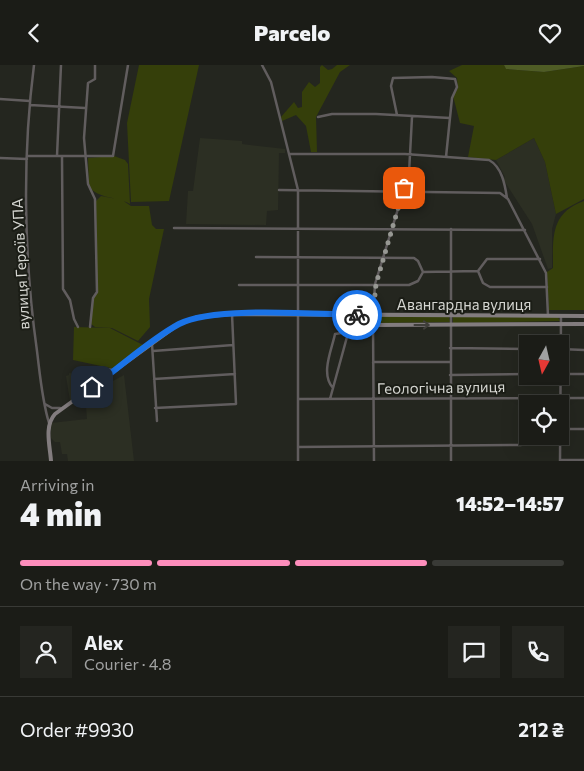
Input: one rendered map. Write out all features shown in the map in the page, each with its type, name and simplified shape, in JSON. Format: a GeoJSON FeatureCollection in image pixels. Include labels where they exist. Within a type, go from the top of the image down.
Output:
{"type":"FeatureCollection","features":[{"type":"Feature","properties":{"kind":"street","name":"вулиця Героїв УПА"},"geometry":{"type":"LineString","coordinates":[[34,65],[27,158],[31,310],[44,403],[49,423],[51,461]]}},
{"type":"Feature","properties":{"kind":"street"},"geometry":{"type":"LineString","coordinates":[[61,65],[56,154],[60,157],[63,289],[71,303],[74,319],[78,327]]}},
{"type":"Feature","properties":{"kind":"street"},"geometry":{"type":"LineString","coordinates":[[90,327],[92,298],[97,292],[95,199],[88,184],[84,138],[88,83],[94,79],[95,65]]}},
{"type":"Feature","properties":{"kind":"street"},"geometry":{"type":"LineString","coordinates":[[0,158],[113,156],[128,65]]}},
{"type":"Feature","properties":{"kind":"street"},"geometry":{"type":"LineString","coordinates":[[262,65],[271,82],[298,190],[298,461]]}},
{"type":"Feature","properties":{"kind":"street"},"geometry":{"type":"LineString","coordinates":[[397,115],[391,86],[393,78],[432,77],[453,79],[457,82],[457,89],[452,98],[446,157]]}},
{"type":"Feature","properties":{"kind":"street"},"geometry":{"type":"LineString","coordinates":[[0,99],[85,108]]}},
{"type":"Feature","properties":{"kind":"street"},"geometry":{"type":"LineString","coordinates":[[318,117],[332,114],[450,118]]}},
{"type":"Feature","properties":{"kind":"street"},"geometry":{"type":"LineString","coordinates":[[374,461],[373,315],[376,284],[411,155],[409,146],[412,117]]}},
{"type":"Feature","properties":{"kind":"street"},"geometry":{"type":"LineString","coordinates":[[289,154],[411,155],[489,160],[496,165],[508,199],[546,273],[548,316]]}},
{"type":"Feature","properties":{"kind":"street"},"geometry":{"type":"LineString","coordinates":[[279,190],[403,190],[500,193],[508,199]]}},
{"type":"Feature","properties":{"kind":"street"},"geometry":{"type":"LineString","coordinates":[[174,228],[525,230]]}},
{"type":"Feature","properties":{"kind":"street"},"geometry":{"type":"LineString","coordinates":[[451,229],[451,461]]}},
{"type":"Feature","properties":{"kind":"street"},"geometry":{"type":"LineString","coordinates":[[256,257],[383,257],[416,259],[423,272]]}},
{"type":"Feature","properties":{"kind":"street"},"geometry":{"type":"LineString","coordinates":[[478,271],[487,259],[540,259]]}},
{"type":"Feature","properties":{"kind":"street"},"geometry":{"type":"LineString","coordinates":[[423,272],[478,271]]}},
{"type":"Feature","properties":{"kind":"street"},"geometry":{"type":"LineString","coordinates":[[478,271],[483,283],[490,287],[547,287]]}},
{"type":"Feature","properties":{"kind":"street"},"geometry":{"type":"LineString","coordinates":[[239,285],[414,284],[423,272]]}},
{"type":"Feature","properties":{"kind":"street"},"geometry":{"type":"LineString","coordinates":[[156,408],[236,404],[232,314]]}},
{"type":"Feature","properties":{"kind":"street","name":"Авангардна вулиця"},"geometry":{"type":"LineString","coordinates":[[49,423],[62,408],[152,343],[179,324],[198,317],[232,314],[584,316]]}},
{"type":"Feature","properties":{"kind":"street"},"geometry":{"type":"LineString","coordinates":[[330,399],[353,315]]}},
{"type":"Feature","properties":{"kind":"street"},"geometry":{"type":"LineString","coordinates":[[561,316],[561,335]]}},
{"type":"Feature","properties":{"kind":"street","name":"Авангардна вулиця"},"geometry":{"type":"LineString","coordinates":[[373,325],[584,324]]}},
{"type":"Feature","properties":{"kind":"street"},"geometry":{"type":"LineString","coordinates":[[333,388],[328,379],[331,346],[335,333],[349,332]]}},
{"type":"Feature","properties":{"kind":"street"},"geometry":{"type":"LineString","coordinates":[[152,343],[157,421]]}},
{"type":"Feature","properties":{"kind":"street"},"geometry":{"type":"LineString","coordinates":[[153,351],[233,345]]}},
{"type":"Feature","properties":{"kind":"street"},"geometry":{"type":"LineString","coordinates":[[450,348],[519,349]]}},
{"type":"Feature","properties":{"kind":"street"},"geometry":{"type":"LineString","coordinates":[[569,349],[584,350]]}},
{"type":"Feature","properties":{"kind":"street"},"geometry":{"type":"LineString","coordinates":[[373,362],[450,362]]}},
{"type":"Feature","properties":{"kind":"street"},"geometry":{"type":"LineString","coordinates":[[97,368],[115,370]]}},
{"type":"Feature","properties":{"kind":"street"},"geometry":{"type":"LineString","coordinates":[[154,379],[235,374]]}},
{"type":"Feature","properties":{"kind":"street"},"geometry":{"type":"LineString","coordinates":[[450,375],[519,374]]}},
{"type":"Feature","properties":{"kind":"street"},"geometry":{"type":"LineString","coordinates":[[569,374],[584,374]]}},
{"type":"Feature","properties":{"kind":"street","name":"Геологічна вулиця"},"geometry":{"type":"LineString","coordinates":[[569,398],[584,397]]}},
{"type":"Feature","properties":{"kind":"street","name":"Геологічна вулиця"},"geometry":{"type":"LineString","coordinates":[[298,399],[519,398]]}},
{"type":"Feature","properties":{"kind":"street"},"geometry":{"type":"LineString","coordinates":[[44,403],[52,408],[62,408]]}},
{"type":"Feature","properties":{"kind":"street"},"geometry":{"type":"LineString","coordinates":[[569,429],[584,429]]}},
{"type":"Feature","properties":{"kind":"street"},"geometry":{"type":"LineString","coordinates":[[298,447],[519,445]]}},
{"type":"Feature","properties":{"kind":"street"},"geometry":{"type":"LineString","coordinates":[[560,445],[560,460],[584,460]]}},
{"type":"Feature","properties":{"kind":"shaded area"},"geometry":{"type":"Polygon","coordinates":[[[139,65],[199,65],[169,201],[131,202],[127,123],[139,65]]]}},
{"type":"Feature","properties":{"kind":"shaded area"},"geometry":{"type":"Polygon","coordinates":[[[322,65],[328,70],[337,65],[350,65],[340,72],[316,117],[317,152],[311,152],[306,126],[296,115],[282,121],[281,117],[294,102],[298,108],[302,107],[302,92],[309,82],[315,87],[320,83],[320,67],[322,65]]]}},
{"type":"Feature","properties":{"kind":"shaded area"},"geometry":{"type":"Polygon","coordinates":[[[462,65],[504,65],[506,69],[544,72],[584,66],[584,199],[556,214],[545,162],[534,138],[496,160],[468,157],[474,126],[460,123],[453,96],[458,88],[457,78],[449,71],[462,65]]]}},
{"type":"Feature","properties":{"kind":"shaded area"},"geometry":{"type":"Polygon","coordinates":[[[504,65],[584,66],[544,72],[506,69],[504,65]]]}},
{"type":"Feature","properties":{"kind":"shaded area"},"geometry":{"type":"Polygon","coordinates":[[[200,138],[242,141],[242,144],[285,149],[285,153],[279,153],[278,210],[267,211],[266,225],[186,224],[188,191],[193,191],[200,138]]]}},
{"type":"Feature","properties":{"kind":"shaded area"},"geometry":{"type":"Polygon","coordinates":[[[534,138],[545,162],[556,214],[552,229],[552,268],[548,269],[532,224],[503,179],[505,177],[496,160],[534,138]]]}},
{"type":"Feature","properties":{"kind":"shaded area"},"geometry":{"type":"Polygon","coordinates":[[[114,156],[125,160],[128,164],[130,204],[97,193],[89,186],[88,158],[114,156]]]}},
{"type":"Feature","properties":{"kind":"shaded area"},"geometry":{"type":"Polygon","coordinates":[[[101,196],[122,200],[131,206],[149,206],[152,225],[156,229],[164,229],[149,299],[150,327],[138,341],[112,328],[95,327],[91,324],[94,297],[97,293],[96,201],[101,196]]]}},
{"type":"Feature","properties":{"kind":"shaded area"},"geometry":{"type":"Polygon","coordinates":[[[584,201],[584,310],[549,310],[547,272],[553,268],[553,247],[556,228],[565,212],[584,201]]]}},
{"type":"Feature","properties":{"kind":"shaded area"},"geometry":{"type":"Polygon","coordinates":[[[379,316],[449,317],[450,322],[379,323],[377,318],[379,316]]]}},
{"type":"Feature","properties":{"kind":"shaded area"},"geometry":{"type":"Polygon","coordinates":[[[453,316],[558,317],[560,321],[453,323],[453,316]]]}},
{"type":"Feature","properties":{"kind":"shaded area"},"geometry":{"type":"Polygon","coordinates":[[[74,327],[110,328],[145,346],[115,369],[73,360],[74,327]]]}},
{"type":"Feature","properties":{"kind":"shaded area"},"geometry":{"type":"Polygon","coordinates":[[[69,373],[76,374],[81,386],[79,387],[81,394],[70,401],[66,376],[69,373]]]}},
{"type":"Feature","properties":{"kind":"shaded area"},"geometry":{"type":"Polygon","coordinates":[[[124,375],[134,461],[68,461],[67,454],[62,454],[60,442],[55,442],[51,438],[51,423],[87,419],[85,396],[124,375]]]}},
{"type":"Feature","properties":{"kind":"way so far"},"geometry":{"type":"LineString","coordinates":[[357,315],[373,315],[376,284],[404,188]]}},
{"type":"Feature","properties":{"kind":"route"},"geometry":{"type":"LineString","coordinates":[[92,387],[179,324],[198,317],[232,314],[357,315]]}}]}
